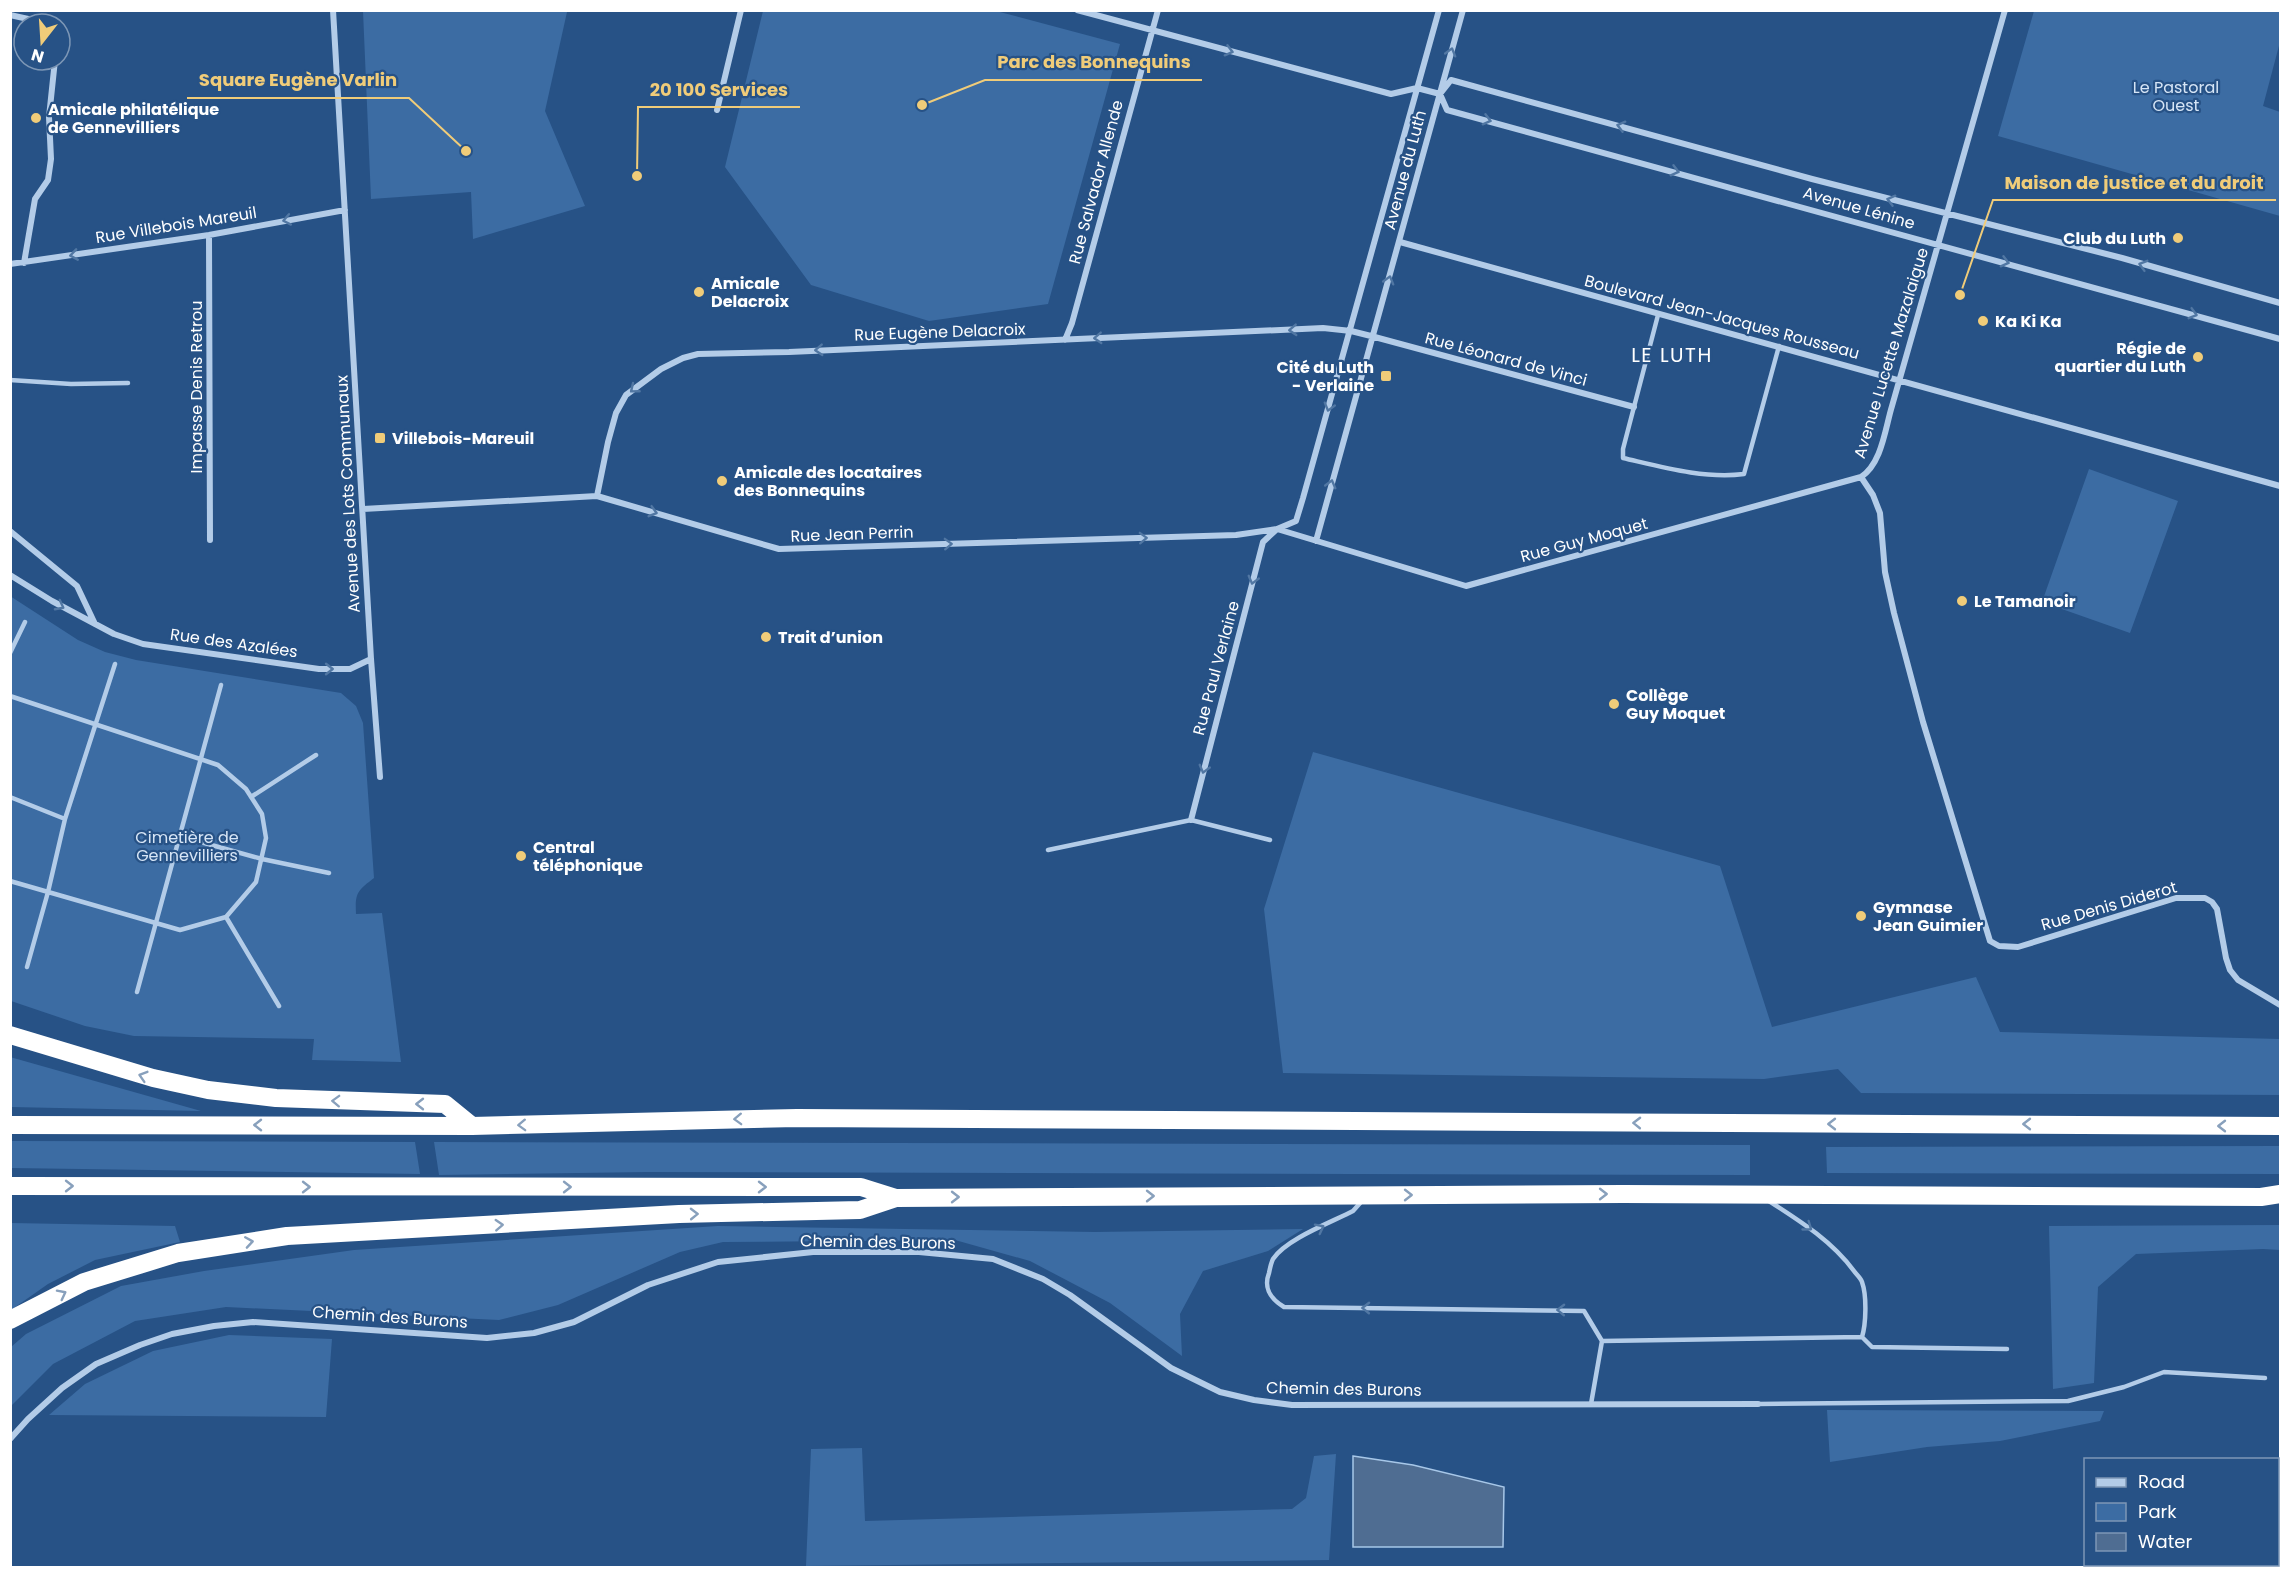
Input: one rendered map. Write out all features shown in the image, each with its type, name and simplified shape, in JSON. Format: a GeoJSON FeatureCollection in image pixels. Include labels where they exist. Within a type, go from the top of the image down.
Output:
{"type":"FeatureCollection","features":[{"type":"Feature","properties":{"kind":"highway"},"geometry":{"type":"LineString","coordinates":[[10,1035],[153,1078],[208,1090],[276,1098],[445,1104],[472,1126]]}},
{"type":"Feature","properties":{"kind":"highway"},"geometry":{"type":"LineString","coordinates":[[10,1125],[472,1126],[797,1118],[2280,1126]]}},
{"type":"Feature","properties":{"kind":"highway"},"geometry":{"type":"LineString","coordinates":[[10,1186],[861,1187],[896,1198],[1760,1194],[2261,1197],[2280,1194]]}},
{"type":"Feature","properties":{"kind":"highway"},"geometry":{"type":"LineString","coordinates":[[2261,1197],[2280,1202]]}},
{"type":"Feature","properties":{"kind":"highway"},"geometry":{"type":"LineString","coordinates":[[10,1320],[84,1282],[178,1253],[287,1236],[680,1214],[860,1210],[896,1198]]}},
{"type":"Feature","properties":{"kind":"street","name":"Avenue des Lots Communaux"},"geometry":{"type":"LineString","coordinates":[[333,10],[380,777]]}},
{"type":"Feature","properties":{"kind":"street"},"geometry":{"type":"LineString","coordinates":[[717,110],[741,10]]}},
{"type":"Feature","properties":{"kind":"street"},"geometry":{"type":"LineString","coordinates":[[1077,10],[1391,94],[1417,88],[1440,94]]}},
{"type":"Feature","properties":{"kind":"street","name":"Rue Salvador Allende"},"geometry":{"type":"LineString","coordinates":[[1065,340],[1072,323],[1158,10]]}},
{"type":"Feature","properties":{"kind":"street","name":"Avenue du Luth"},"geometry":{"type":"LineString","coordinates":[[1351,331],[1438,10]]}},
{"type":"Feature","properties":{"kind":"street","name":"Avenue du Luth"},"geometry":{"type":"LineString","coordinates":[[1371,336],[1400,242],[1463,10]]}},
{"type":"Feature","properties":{"kind":"street","name":"Avenue Lucette Mazalaigue"},"geometry":{"type":"LineString","coordinates":[[1990,940],[1923,722],[1894,613],[1885,572],[1880,513],[1873,495],[1860,477],[1868,472],[1874,463],[1900,380],[2005,10]]}},
{"type":"Feature","properties":{"kind":"street"},"geometry":{"type":"LineString","coordinates":[[24,263],[35,199],[48,180],[51,159],[49,117],[54,72]]}},
{"type":"Feature","properties":{"kind":"street","name":"Avenue Lénine"},"geometry":{"type":"LineString","coordinates":[[2280,303],[1451,80],[1440,94],[1447,110],[2280,339]]}},
{"type":"Feature","properties":{"kind":"street","name":"Rue Villebois Mareuil"},"geometry":{"type":"LineString","coordinates":[[10,264],[209,235],[324,212],[345,210]]}},
{"type":"Feature","properties":{"kind":"street","name":"Impasse Denis Retrou"},"geometry":{"type":"LineString","coordinates":[[209,235],[210,540]]}},
{"type":"Feature","properties":{"kind":"street","name":"Boulevard Jean-Jacques Rousseau"},"geometry":{"type":"LineString","coordinates":[[1400,242],[2280,486]]}},
{"type":"Feature","properties":{"kind":"street","name":"Rue Eugène Delacroix"},"geometry":{"type":"LineString","coordinates":[[597,496],[616,413],[626,395],[662,369],[683,358],[698,354],[1323,328],[1371,336]]}},
{"type":"Feature","properties":{"kind":"street","name":"Rue Paul Verlaine"},"geometry":{"type":"LineString","coordinates":[[1191,820],[1263,543],[1277,528],[1296,521],[1351,331]]}},
{"type":"Feature","properties":{"kind":"street"},"geometry":{"type":"LineString","coordinates":[[1277,528],[1316,541],[1371,336]]}},
{"type":"Feature","properties":{"kind":"street","name":"Rue Léonard de Vinci"},"geometry":{"type":"LineString","coordinates":[[1371,336],[1634,408]]}},
{"type":"Feature","properties":{"kind":"street","name":"Rue Guy Moquet"},"geometry":{"type":"LineString","coordinates":[[1316,541],[1466,586],[1860,477]]}},
{"type":"Feature","properties":{"kind":"street","name":"Rue Jean Perrin"},"geometry":{"type":"LineString","coordinates":[[363,509],[597,496],[779,549],[1236,535],[1277,528]]}},
{"type":"Feature","properties":{"kind":"street"},"geometry":{"type":"LineString","coordinates":[[10,531],[77,586],[95,624]]}},
{"type":"Feature","properties":{"kind":"street","name":"Rue des Azalées"},"geometry":{"type":"LineString","coordinates":[[10,575],[52,601],[114,634],[143,644],[319,669],[350,669],[371,659]]}},
{"type":"Feature","properties":{"kind":"street","name":"Rue Denis Diderot"},"geometry":{"type":"LineString","coordinates":[[1990,940],[1999,946],[2018,947],[2176,898],[2191,896],[2205,898],[2217,909],[2230,970],[2238,980],[2280,1005]]}},
{"type":"Feature","properties":{"kind":"street","name":"Chemin des Burons"},"geometry":{"type":"LineString","coordinates":[[10,1439],[62,1388],[96,1364],[140,1344],[172,1334],[214,1326],[254,1322],[487,1338],[534,1333],[574,1322],[648,1285],[718,1262],[813,1252],[919,1252],[993,1259],[1043,1279],[1070,1295],[1171,1368],[1220,1392],[1254,1400],[1292,1405],[1758,1404]]}},
{"type":"Feature","properties":{"kind":"lane"},"geometry":{"type":"LineString","coordinates":[[1658,315],[1623,458],[1710,474],[1730,476],[1744,474],[1779,346]]}},
{"type":"Feature","properties":{"kind":"lane"},"geometry":{"type":"LineString","coordinates":[[10,380],[71,384],[128,383]]}},
{"type":"Feature","properties":{"kind":"lane"},"geometry":{"type":"LineString","coordinates":[[10,653],[25,622]]}},
{"type":"Feature","properties":{"kind":"lane"},"geometry":{"type":"LineString","coordinates":[[27,968],[65,819],[115,664]]}},
{"type":"Feature","properties":{"kind":"lane"},"geometry":{"type":"LineString","coordinates":[[137,992],[221,685]]}},
{"type":"Feature","properties":{"kind":"lane"},"geometry":{"type":"LineString","coordinates":[[10,696],[218,765],[246,789],[262,814],[266,838],[256,882],[226,917],[180,930],[10,881]]}},
{"type":"Feature","properties":{"kind":"lane"},"geometry":{"type":"LineString","coordinates":[[251,797],[316,755]]}},
{"type":"Feature","properties":{"kind":"lane"},"geometry":{"type":"LineString","coordinates":[[10,797],[65,819]]}},
{"type":"Feature","properties":{"kind":"lane"},"geometry":{"type":"LineString","coordinates":[[1048,850],[1191,820],[1270,840]]}},
{"type":"Feature","properties":{"kind":"lane"},"geometry":{"type":"LineString","coordinates":[[179,836],[261,859],[329,873]]}},
{"type":"Feature","properties":{"kind":"lane"},"geometry":{"type":"LineString","coordinates":[[226,917],[279,1006]]}},
{"type":"Feature","properties":{"kind":"lane"},"geometry":{"type":"LineString","coordinates":[[1760,1194],[1818,1235],[1843,1256],[1862,1282],[1865,1309],[1865,1327],[1862,1337]]}},
{"type":"Feature","properties":{"kind":"lane"},"geometry":{"type":"LineString","coordinates":[[1366,1195],[1353,1211],[1288,1244],[1274,1259],[1267,1279],[1268,1291],[1273,1300],[1284,1307],[1584,1311],[1602,1341],[1591,1404]]}},
{"type":"Feature","properties":{"kind":"lane"},"geometry":{"type":"LineString","coordinates":[[1602,1341],[1862,1337],[1872,1347],[2007,1349]]}},
{"type":"Feature","properties":{"kind":"lane"},"geometry":{"type":"LineString","coordinates":[[1758,1404],[2068,1401],[2124,1387],[2164,1372],[2265,1378]]}},
{"type":"Feature","properties":{"kind":"green space"},"geometry":{"type":"Polygon","coordinates":[[[363,11],[567,12],[545,111],[585,206],[473,239],[471,192],[371,199],[363,11]]]}},
{"type":"Feature","properties":{"kind":"green space"},"geometry":{"type":"Polygon","coordinates":[[[763,11],[996,11],[1120,44],[1048,304],[929,321],[811,285],[725,167],[763,11]]]}},
{"type":"Feature","properties":{"kind":"green space","name":"Le Pastoral Ouest"},"geometry":{"type":"Polygon","coordinates":[[[2034,11],[2280,11],[2280,42],[2263,106],[2280,112],[2280,216],[1998,136],[2034,11]]]}},
{"type":"Feature","properties":{"kind":"green space"},"geometry":{"type":"Polygon","coordinates":[[[2089,469],[2178,501],[2130,633],[2042,602],[2089,469]]]}},
{"type":"Feature","properties":{"kind":"green space","name":"Cimetière de Gennevilliers"},"geometry":{"type":"Polygon","coordinates":[[[10,596],[78,640],[105,652],[136,660],[341,693],[356,706],[363,723],[374,878],[358,893],[356,914],[382,913],[401,1062],[312,1060],[314,1039],[134,1036],[85,1026],[11,1001],[10,596]]]}},
{"type":"Feature","properties":{"kind":"green space"},"geometry":{"type":"Polygon","coordinates":[[[1313,752],[1720,866],[1772,1027],[1976,977],[2000,1032],[2280,1039],[2280,1095],[1861,1093],[1838,1069],[1764,1079],[1283,1073],[1264,909],[1313,752]]]}},
{"type":"Feature","properties":{"kind":"green space"},"geometry":{"type":"Polygon","coordinates":[[[10,1057],[201,1111],[11,1107],[10,1057]]]}},
{"type":"Feature","properties":{"kind":"green space"},"geometry":{"type":"Polygon","coordinates":[[[11,1141],[415,1142],[420,1174],[11,1168],[11,1141]]]}},
{"type":"Feature","properties":{"kind":"green space"},"geometry":{"type":"Polygon","coordinates":[[[434,1142],[1750,1145],[1750,1175],[647,1172],[439,1175],[434,1142]]]}},
{"type":"Feature","properties":{"kind":"green space"},"geometry":{"type":"Polygon","coordinates":[[[2280,1146],[2280,1174],[1827,1173],[1826,1147],[2280,1146]]]}},
{"type":"Feature","properties":{"kind":"green space"},"geometry":{"type":"Polygon","coordinates":[[[11,1223],[175,1226],[180,1242],[95,1260],[48,1284],[11,1310],[11,1223]]]}},
{"type":"Feature","properties":{"kind":"green space"},"geometry":{"type":"Polygon","coordinates":[[[2280,1225],[2280,1250],[2136,1254],[2098,1287],[2094,1383],[2053,1389],[2049,1226],[2280,1225]]]}},
{"type":"Feature","properties":{"kind":"green space"},"geometry":{"type":"Polygon","coordinates":[[[718,1226],[1095,1232],[1303,1229],[1268,1251],[1203,1271],[1180,1314],[1182,1356],[1110,1303],[1030,1261],[955,1240],[723,1242],[680,1252],[558,1305],[499,1320],[226,1307],[135,1321],[53,1364],[11,1406],[11,1347],[26,1334],[121,1286],[204,1271],[354,1250],[718,1226]]]}},
{"type":"Feature","properties":{"kind":"green space"},"geometry":{"type":"Polygon","coordinates":[[[229,1335],[332,1339],[326,1417],[49,1415],[85,1384],[153,1351],[229,1335]]]}},
{"type":"Feature","properties":{"kind":"green space"},"geometry":{"type":"Polygon","coordinates":[[[1827,1410],[2104,1411],[2100,1421],[2000,1441],[1927,1447],[1830,1462],[1827,1410]]]}},
{"type":"Feature","properties":{"kind":"green space"},"geometry":{"type":"Polygon","coordinates":[[[862,1448],[865,1521],[1292,1509],[1306,1498],[1314,1456],[1336,1454],[1329,1560],[806,1566],[811,1449],[862,1448]]]}},
{"type":"Feature","properties":{"kind":"water"},"geometry":{"type":"Polygon","coordinates":[[[1353,1456],[1413,1465],[1504,1487],[1503,1547],[1353,1547],[1353,1456]]]}},
{"type":"Feature","properties":{"kind":"place","name":"Parc des Bonnequins"},"geometry":{"type":"Point","coordinates":[922,105]}},
{"type":"Feature","properties":{"kind":"place","name":"Amicale philatélique de Gennevilliers"},"geometry":{"type":"Point","coordinates":[36,118]}},
{"type":"Feature","properties":{"kind":"place","name":"Square Eugène Varlin"},"geometry":{"type":"Point","coordinates":[466,151]}},
{"type":"Feature","properties":{"kind":"place","name":"20 100 Services"},"geometry":{"type":"Point","coordinates":[637,176]}},
{"type":"Feature","properties":{"kind":"place","name":"Club du Luth"},"geometry":{"type":"Point","coordinates":[2178,238]}},
{"type":"Feature","properties":{"kind":"place","name":"Amicale Delacroix"},"geometry":{"type":"Point","coordinates":[699,292]}},
{"type":"Feature","properties":{"kind":"place","name":"Maison de justice et du droit"},"geometry":{"type":"Point","coordinates":[1960,295]}},
{"type":"Feature","properties":{"kind":"place","name":"Ka Ki Ka"},"geometry":{"type":"Point","coordinates":[1983,321]}},
{"type":"Feature","properties":{"kind":"place","name":"Régie de quartier du Luth"},"geometry":{"type":"Point","coordinates":[2198,357]}},
{"type":"Feature","properties":{"kind":"place","name":"Cité du Luth - Verlaine"},"geometry":{"type":"Point","coordinates":[1386,376]}},
{"type":"Feature","properties":{"kind":"place","name":"Villebois-Mareuil"},"geometry":{"type":"Point","coordinates":[380,438]}},
{"type":"Feature","properties":{"kind":"place","name":"Amicale des locataires des Bonnequins"},"geometry":{"type":"Point","coordinates":[722,481]}},
{"type":"Feature","properties":{"kind":"place","name":"Le Tamanoir"},"geometry":{"type":"Point","coordinates":[1962,601]}},
{"type":"Feature","properties":{"kind":"place","name":"Trait d’union"},"geometry":{"type":"Point","coordinates":[766,637]}},
{"type":"Feature","properties":{"kind":"place","name":"Collège Guy Moquet"},"geometry":{"type":"Point","coordinates":[1614,704]}},
{"type":"Feature","properties":{"kind":"place","name":"Central téléphonique"},"geometry":{"type":"Point","coordinates":[521,856]}},
{"type":"Feature","properties":{"kind":"place","name":"Gymnase Jean Guimier"},"geometry":{"type":"Point","coordinates":[1861,916]}},
{"type":"Feature","properties":{"kind":"district","name":"LE LUTH"},"geometry":{"type":"Point","coordinates":[1672,355]}}]}
